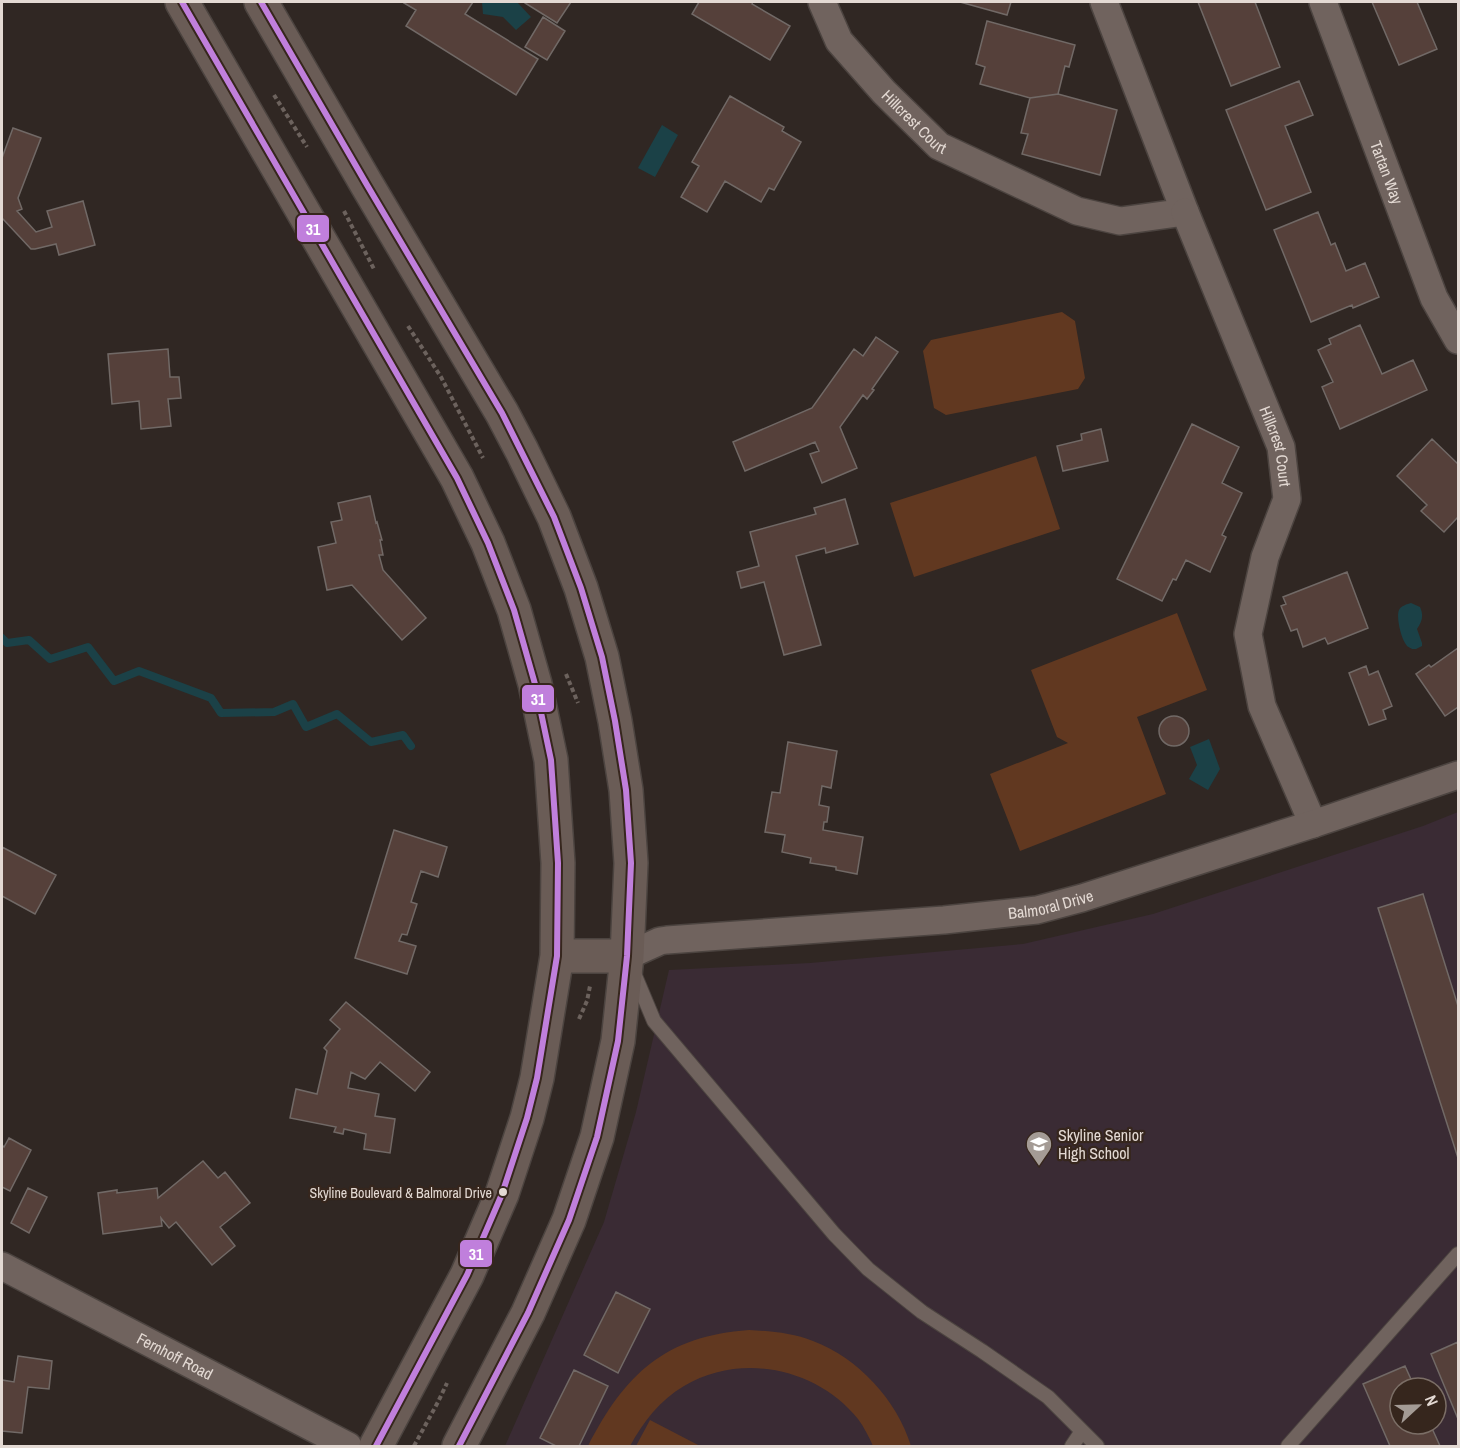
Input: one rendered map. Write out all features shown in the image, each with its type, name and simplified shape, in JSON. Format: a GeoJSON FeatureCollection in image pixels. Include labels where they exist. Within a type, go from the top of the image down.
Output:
{"type":"FeatureCollection","features":[{"type":"Feature","properties":{"kind":"main road"},"geometry":{"type":"LineString","coordinates":[[182,2],[451,468],[488,543],[514,610],[535,684],[551,760],[558,863],[557,956],[537,1078],[527,1119],[502,1194],[467,1275],[376,1446]]}},
{"type":"Feature","properties":{"kind":"main road"},"geometry":{"type":"LineString","coordinates":[[261,2],[502,413],[554,517],[581,588],[602,657],[626,790],[631,863],[627,956],[618,1041],[597,1137],[569,1220],[528,1313],[459,1446]]}},
{"type":"Feature","properties":{"kind":"main road"},"geometry":{"type":"LineString","coordinates":[[557,956],[627,956]]}},
{"type":"Feature","properties":{"kind":"street","name":"Hillcrest Court"},"geometry":{"type":"LineString","coordinates":[[822,2],[839,40],[884,93],[939,146],[1077,211],[1120,221],[1185,212]]}},
{"type":"Feature","properties":{"kind":"street","name":"Hillcrest Court"},"geometry":{"type":"LineString","coordinates":[[1104,2],[1185,212],[1281,447],[1287,499],[1265,557],[1248,634],[1262,706],[1313,824]]}},
{"type":"Feature","properties":{"kind":"street","name":"Tartan Way"},"geometry":{"type":"LineString","coordinates":[[1323,2],[1434,298],[1458,340]]}},
{"type":"Feature","properties":{"kind":"street","name":"Balmoral Drive"},"geometry":{"type":"LineString","coordinates":[[627,956],[667,940],[944,920],[1037,910],[1082,898],[1313,824],[1458,775]]}},
{"type":"Feature","properties":{"kind":"street","name":"Fernhoff Road"},"geometry":{"type":"LineString","coordinates":[[2,1266],[348,1446]]}},
{"type":"Feature","properties":{"kind":"lane"},"geometry":{"type":"LineString","coordinates":[[627,956],[654,1021],[834,1234],[868,1269],[922,1311],[1048,1397],[1097,1446]]}},
{"type":"Feature","properties":{"kind":"lane"},"geometry":{"type":"LineString","coordinates":[[1288,1446],[1458,1254]]}},
{"type":"Feature","properties":{"kind":"lane"},"geometry":{"type":"LineString","coordinates":[[1072,1446],[1082,1431]]}},
{"type":"Feature","properties":{"kind":"shaded area"},"geometry":{"type":"Polygon","coordinates":[[[1062,312],[1075,321],[1085,378],[1078,389],[946,415],[934,408],[923,351],[931,340],[1062,312]]]}},
{"type":"Feature","properties":{"kind":"shaded area"},"geometry":{"type":"Polygon","coordinates":[[[1036,456],[1060,529],[914,577],[890,503],[1036,456]]]}},
{"type":"Feature","properties":{"kind":"shaded area"},"geometry":{"type":"Polygon","coordinates":[[[1177,613],[1207,690],[1137,717],[1166,794],[1020,851],[990,774],[1068,743],[1057,737],[1031,670],[1177,613]]]}},
{"type":"Feature","properties":{"kind":"shaded area","name":"Skyline Senior High School"},"geometry":{"type":"Polygon","coordinates":[[[1458,812],[1458,1446],[505,1446],[604,1222],[636,1112],[669,970],[810,963],[1023,944],[1153,914],[1423,826],[1458,812]]]}},
{"type":"Feature","properties":{"kind":"shaded area"},"geometry":{"type":"Polygon","coordinates":[[[749,1330],[805,1338],[845,1358],[874,1383],[886,1397],[905,1429],[911,1446],[873,1446],[858,1419],[822,1388],[800,1377],[753,1368],[729,1370],[706,1376],[684,1386],[653,1412],[630,1446],[588,1446],[617,1398],[651,1363],[671,1350],[694,1341],[719,1334],[749,1330]]]}},
{"type":"Feature","properties":{"kind":"shaded area"},"geometry":{"type":"Polygon","coordinates":[[[650,1420],[700,1446],[636,1446],[650,1420]]]}},
{"type":"Feature","properties":{"kind":"water"},"geometry":{"type":"Polygon","coordinates":[[[482,2],[517,2],[531,17],[516,30],[503,17],[483,14],[482,2]]]}},
{"type":"Feature","properties":{"kind":"water"},"geometry":{"type":"Polygon","coordinates":[[[662,125],[678,135],[655,177],[638,168],[662,125]]]}},
{"type":"Feature","properties":{"kind":"water"},"geometry":{"type":"Polygon","coordinates":[[[1411,603],[1420,607],[1422,613],[1417,629],[1422,646],[1416,649],[1408,647],[1402,636],[1398,613],[1404,605],[1411,603]]]}},
{"type":"Feature","properties":{"kind":"water"},"geometry":{"type":"Polygon","coordinates":[[[1209,739],[1220,769],[1208,790],[1189,779],[1197,765],[1190,747],[1209,739]]]}},
{"type":"Feature","properties":{"kind":"building"},"geometry":{"type":"Polygon","coordinates":[[[405,2],[473,2],[465,14],[538,59],[516,95],[406,26],[416,10],[405,2]]]}},
{"type":"Feature","properties":{"kind":"building"},"geometry":{"type":"Polygon","coordinates":[[[525,2],[571,2],[557,23],[525,2]]]}},
{"type":"Feature","properties":{"kind":"building"},"geometry":{"type":"Polygon","coordinates":[[[699,2],[753,2],[752,4],[790,26],[770,60],[692,14],[699,2]]]}},
{"type":"Feature","properties":{"kind":"building"},"geometry":{"type":"Polygon","coordinates":[[[960,2],[1011,2],[1007,15],[960,2]]]}},
{"type":"Feature","properties":{"kind":"building"},"geometry":{"type":"Polygon","coordinates":[[[1198,2],[1255,2],[1280,67],[1231,86],[1198,2]]]}},
{"type":"Feature","properties":{"kind":"building"},"geometry":{"type":"Polygon","coordinates":[[[1372,2],[1417,2],[1437,49],[1399,65],[1372,2]]]}},
{"type":"Feature","properties":{"kind":"building"},"geometry":{"type":"Polygon","coordinates":[[[543,17],[565,31],[547,60],[525,47],[543,17]]]}},
{"type":"Feature","properties":{"kind":"building"},"geometry":{"type":"Polygon","coordinates":[[[987,21],[1075,45],[1069,67],[1065,66],[1058,94],[1030,98],[980,84],[985,67],[976,64],[987,21]]]}},
{"type":"Feature","properties":{"kind":"building"},"geometry":{"type":"Polygon","coordinates":[[[1299,81],[1313,115],[1285,126],[1311,192],[1266,210],[1226,110],[1299,81]]]}},
{"type":"Feature","properties":{"kind":"building"},"geometry":{"type":"Polygon","coordinates":[[[1058,94],[1117,110],[1100,175],[1022,154],[1028,134],[1021,133],[1030,98],[1058,94]]]}},
{"type":"Feature","properties":{"kind":"building"},"geometry":{"type":"Polygon","coordinates":[[[730,96],[784,127],[782,131],[801,142],[774,190],[769,188],[761,202],[725,181],[707,212],[681,197],[699,166],[692,162],[730,96]]]}},
{"type":"Feature","properties":{"kind":"building"},"geometry":{"type":"Polygon","coordinates":[[[13,128],[41,138],[18,198],[22,209],[17,211],[36,232],[52,227],[47,211],[83,201],[95,245],[59,255],[56,244],[31,249],[2,218],[2,158],[13,128]]]}},
{"type":"Feature","properties":{"kind":"building"},"geometry":{"type":"Polygon","coordinates":[[[1318,212],[1331,245],[1335,243],[1346,271],[1365,263],[1379,297],[1353,308],[1352,305],[1311,322],[1274,230],[1318,212]]]}},
{"type":"Feature","properties":{"kind":"building"},"geometry":{"type":"Polygon","coordinates":[[[1360,325],[1382,374],[1413,360],[1427,390],[1340,429],[1322,387],[1333,382],[1318,350],[1331,344],[1329,339],[1360,325]]]}},
{"type":"Feature","properties":{"kind":"building"},"geometry":{"type":"Polygon","coordinates":[[[876,337],[898,352],[872,389],[874,390],[867,399],[863,395],[840,427],[857,468],[822,483],[810,454],[819,451],[815,442],[745,471],[733,442],[812,408],[854,349],[863,356],[876,337]]]}},
{"type":"Feature","properties":{"kind":"building"},"geometry":{"type":"Polygon","coordinates":[[[168,349],[170,377],[179,377],[181,398],[168,399],[171,426],[141,429],[139,401],[112,404],[108,354],[168,349]]]}},
{"type":"Feature","properties":{"kind":"building"},"geometry":{"type":"Polygon","coordinates":[[[1192,424],[1239,447],[1222,483],[1242,493],[1222,535],[1226,537],[1210,572],[1186,560],[1162,601],[1117,579],[1192,424]]]}},
{"type":"Feature","properties":{"kind":"building"},"geometry":{"type":"Polygon","coordinates":[[[1101,429],[1108,461],[1063,471],[1057,446],[1082,440],[1081,434],[1101,429]]]}},
{"type":"Feature","properties":{"kind":"building"},"geometry":{"type":"Polygon","coordinates":[[[1432,439],[1458,464],[1458,517],[1444,532],[1421,511],[1427,505],[1397,476],[1432,439]]]}},
{"type":"Feature","properties":{"kind":"building"},"geometry":{"type":"Polygon","coordinates":[[[370,496],[382,540],[380,540],[383,555],[379,555],[383,570],[426,618],[402,640],[352,585],[327,590],[318,547],[336,543],[331,522],[342,520],[338,503],[370,496]]]}},
{"type":"Feature","properties":{"kind":"building"},"geometry":{"type":"Polygon","coordinates":[[[845,499],[858,544],[826,553],[825,548],[796,556],[821,645],[784,655],[764,582],[741,588],[737,572],[759,566],[750,532],[816,514],[814,508],[845,499]]]}},
{"type":"Feature","properties":{"kind":"building"},"geometry":{"type":"Polygon","coordinates":[[[1347,572],[1368,628],[1328,644],[1325,638],[1303,647],[1297,629],[1291,631],[1281,606],[1286,604],[1283,597],[1347,572]]]}},
{"type":"Feature","properties":{"kind":"building"},"geometry":{"type":"Polygon","coordinates":[[[1458,648],[1458,707],[1445,716],[1416,674],[1429,665],[1431,667],[1458,648]]]}},
{"type":"Feature","properties":{"kind":"building"},"geometry":{"type":"Polygon","coordinates":[[[1366,666],[1369,675],[1378,671],[1392,706],[1383,710],[1386,719],[1369,725],[1349,673],[1366,666]]]}},
{"type":"Feature","properties":{"kind":"building"},"geometry":{"type":"Polygon","coordinates":[[[1174,716],[1185,720],[1189,731],[1185,742],[1174,746],[1163,742],[1159,731],[1163,720],[1174,716]]]}},
{"type":"Feature","properties":{"kind":"building"},"geometry":{"type":"Polygon","coordinates":[[[788,742],[837,751],[831,788],[822,786],[819,805],[829,807],[827,822],[824,822],[823,830],[863,837],[857,874],[836,870],[836,867],[810,863],[811,858],[782,852],[785,835],[765,832],[772,792],[780,793],[788,742]]]}},
{"type":"Feature","properties":{"kind":"building"},"geometry":{"type":"Polygon","coordinates":[[[394,830],[447,847],[438,877],[421,871],[411,902],[417,904],[407,935],[402,934],[399,941],[416,946],[407,974],[355,958],[394,830]]]}},
{"type":"Feature","properties":{"kind":"building"},"geometry":{"type":"Polygon","coordinates":[[[2,847],[56,875],[35,914],[2,896],[2,847]]]}},
{"type":"Feature","properties":{"kind":"building"},"geometry":{"type":"Polygon","coordinates":[[[1423,894],[1458,1006],[1458,1158],[1378,908],[1423,894]]]}},
{"type":"Feature","properties":{"kind":"building"},"geometry":{"type":"Polygon","coordinates":[[[346,1002],[430,1072],[415,1091],[380,1062],[365,1079],[351,1072],[348,1088],[379,1094],[375,1116],[395,1119],[390,1153],[364,1149],[366,1134],[344,1129],[343,1134],[334,1132],[336,1127],[290,1118],[296,1089],[317,1094],[327,1051],[324,1048],[340,1029],[330,1020],[346,1002]]]}},
{"type":"Feature","properties":{"kind":"building"},"geometry":{"type":"Polygon","coordinates":[[[9,1138],[31,1150],[10,1191],[2,1187],[2,1145],[4,1147],[9,1138]]]}},
{"type":"Feature","properties":{"kind":"building"},"geometry":{"type":"Polygon","coordinates":[[[203,1161],[218,1178],[225,1172],[250,1203],[220,1227],[235,1246],[212,1265],[176,1222],[169,1228],[161,1218],[162,1226],[103,1234],[98,1193],[157,1188],[158,1198],[203,1161]]]}},
{"type":"Feature","properties":{"kind":"building"},"geometry":{"type":"Polygon","coordinates":[[[28,1188],[47,1197],[29,1233],[11,1223],[28,1188]]]}},
{"type":"Feature","properties":{"kind":"building"},"geometry":{"type":"Polygon","coordinates":[[[616,1292],[650,1309],[618,1373],[584,1355],[616,1292]]]}},
{"type":"Feature","properties":{"kind":"building"},"geometry":{"type":"Polygon","coordinates":[[[1458,1342],[1458,1419],[1448,1395],[1448,1376],[1440,1376],[1431,1354],[1458,1342]]]}},
{"type":"Feature","properties":{"kind":"building"},"geometry":{"type":"Polygon","coordinates":[[[18,1356],[52,1361],[49,1389],[28,1387],[22,1433],[2,1431],[2,1380],[14,1382],[18,1356]]]}},
{"type":"Feature","properties":{"kind":"building"},"geometry":{"type":"Polygon","coordinates":[[[1405,1366],[1410,1376],[1388,1376],[1388,1436],[1435,1436],[1440,1446],[1390,1446],[1363,1384],[1405,1366]]]}},
{"type":"Feature","properties":{"kind":"building"},"geometry":{"type":"Polygon","coordinates":[[[574,1370],[608,1386],[579,1446],[556,1446],[540,1438],[574,1370]]]}},
{"type":"Feature","properties":{"kind":"waterway"},"geometry":{"type":"LineString","coordinates":[[2,638],[7,643],[29,640],[50,659],[88,647],[114,681],[139,671],[211,698],[221,713],[274,712],[293,704],[306,727],[337,714],[371,742],[403,735],[411,746]]}},
{"type":"Feature","properties":{"kind":"transit line","name":"31"},"geometry":{"type":"LineString","coordinates":[[182,2],[457,478],[488,543],[514,610],[535,684],[551,760],[558,863],[557,956],[537,1078],[527,1118],[502,1194],[467,1275],[376,1446]]}},
{"type":"Feature","properties":{"kind":"transit line","name":"31"},"geometry":{"type":"LineString","coordinates":[[261,2],[502,413],[554,517],[581,588],[602,657],[626,790],[631,863],[627,956],[618,1041],[597,1137],[569,1220],[528,1313],[459,1446]]}},
{"type":"Feature","properties":{"kind":"place","name":"Skyline Senior High School"},"geometry":{"type":"Point","coordinates":[1039,1167]}},
{"type":"Feature","properties":{"kind":"place","name":"Skyline Boulevard & Balmoral Drive"},"geometry":{"type":"Point","coordinates":[503,1192]}}]}
